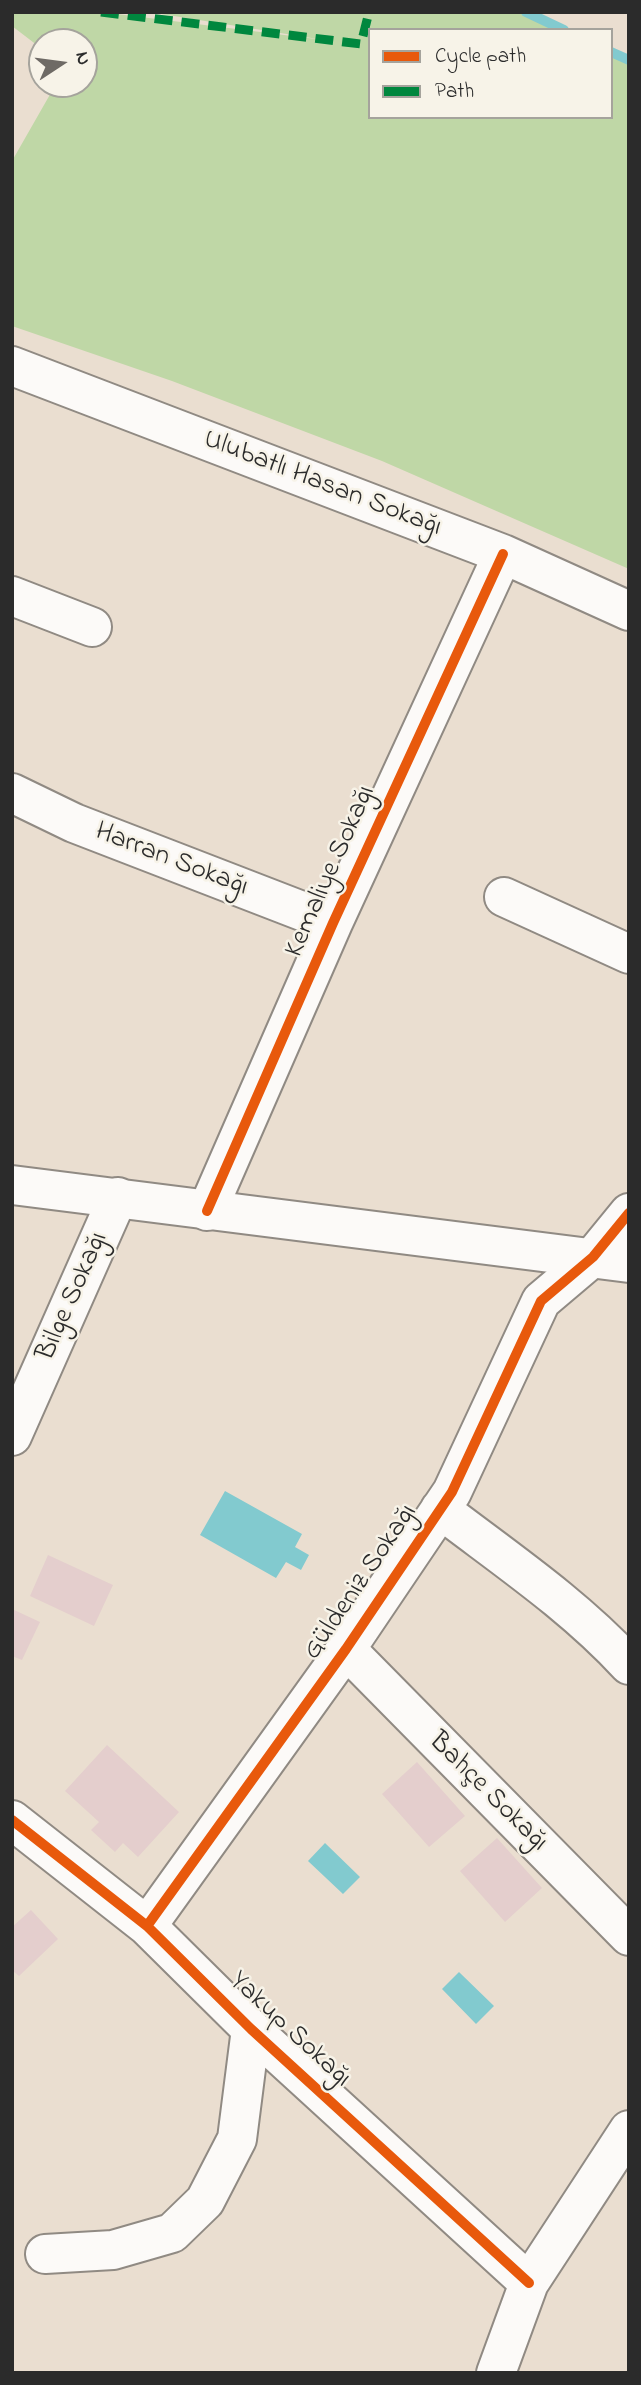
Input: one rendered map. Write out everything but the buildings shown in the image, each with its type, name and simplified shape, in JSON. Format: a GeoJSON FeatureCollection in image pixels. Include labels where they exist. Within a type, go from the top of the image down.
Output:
{"type":"FeatureCollection","features":[{"type":"Feature","properties":{"kind":"street","name":"Ulubatlı Hasan Sokağı"},"geometry":{"type":"LineString","coordinates":[[12,366],[503,554],[629,611]]}},
{"type":"Feature","properties":{"kind":"street","name":"Kemaliye Sokağı"},"geometry":{"type":"LineString","coordinates":[[207,1211],[333,923],[503,554]]}},
{"type":"Feature","properties":{"kind":"street"},"geometry":{"type":"LineString","coordinates":[[12,596],[92,627]]}},
{"type":"Feature","properties":{"kind":"street","name":"Harran Sokağı"},"geometry":{"type":"LineString","coordinates":[[12,793],[74,823],[333,923]]}},
{"type":"Feature","properties":{"kind":"street"},"geometry":{"type":"LineString","coordinates":[[504,897],[629,954]]}},
{"type":"Feature","properties":{"kind":"street"},"geometry":{"type":"LineString","coordinates":[[12,1185],[611,1260]]}},
{"type":"Feature","properties":{"kind":"street","name":"Bilge Sokağı"},"geometry":{"type":"LineString","coordinates":[[12,1436],[118,1197]]}},
{"type":"Feature","properties":{"kind":"street","name":"Güldeniz Sokağı"},"geometry":{"type":"LineString","coordinates":[[147,1926],[346,1649],[452,1492],[541,1301],[611,1260],[629,1213]]}},
{"type":"Feature","properties":{"kind":"street"},"geometry":{"type":"LineString","coordinates":[[440,1509],[561,1602],[629,1665]]}},
{"type":"Feature","properties":{"kind":"street","name":"Bahçe Sokağı"},"geometry":{"type":"LineString","coordinates":[[346,1649],[629,1936]]}},
{"type":"Feature","properties":{"kind":"street","name":"Yakup Sokağı"},"geometry":{"type":"LineString","coordinates":[[12,1820],[147,1926],[251,2029],[529,2283]]}},
{"type":"Feature","properties":{"kind":"street"},"geometry":{"type":"LineString","coordinates":[[46,2254],[113,2250],[172,2233],[205,2201],[237,2139],[251,2029]]}},
{"type":"Feature","properties":{"kind":"street"},"geometry":{"type":"LineString","coordinates":[[496,2373],[529,2283],[629,2130]]}},
{"type":"Feature","properties":{"kind":"green space"},"geometry":{"type":"Polygon","coordinates":[[[12,12],[101,12],[324,40],[149,12],[525,12],[560,28],[368,28],[368,119],[613,119],[613,53],[629,61],[629,569],[382,461],[172,381],[12,326],[12,161],[48,98],[98,98],[98,28],[28,28],[28,38],[12,26],[12,12]]]}},
{"type":"Feature","properties":{"kind":"water"},"geometry":{"type":"Polygon","coordinates":[[[225,1491],[302,1534],[295,1547],[309,1555],[301,1570],[286,1562],[276,1578],[200,1535],[225,1491]]]}},
{"type":"Feature","properties":{"kind":"water"},"geometry":{"type":"Polygon","coordinates":[[[325,1843],[360,1877],[343,1894],[308,1861],[325,1843]]]}},
{"type":"Feature","properties":{"kind":"water"},"geometry":{"type":"Polygon","coordinates":[[[459,1972],[494,2006],[476,2024],[442,1989],[459,1972]]]}},
{"type":"Feature","properties":{"kind":"waterway"},"geometry":{"type":"LineString","coordinates":[[526,12],[560,28]]}},
{"type":"Feature","properties":{"kind":"waterway"},"geometry":{"type":"LineString","coordinates":[[613,53],[629,60]]}},
{"type":"Feature","properties":{"kind":"marked path"},"geometry":{"type":"LineString","coordinates":[[101,12],[361,44],[369,12]]}},
{"type":"Feature","properties":{"kind":"cycle path"},"geometry":{"type":"LineString","coordinates":[[207,1211],[333,923],[503,554]]}},
{"type":"Feature","properties":{"kind":"cycle path"},"geometry":{"type":"LineString","coordinates":[[147,1926],[346,1649],[452,1492],[541,1301],[593,1257],[629,1213]]}},
{"type":"Feature","properties":{"kind":"cycle path"},"geometry":{"type":"LineString","coordinates":[[12,1820],[147,1926],[251,2029],[529,2283]]}}]}
